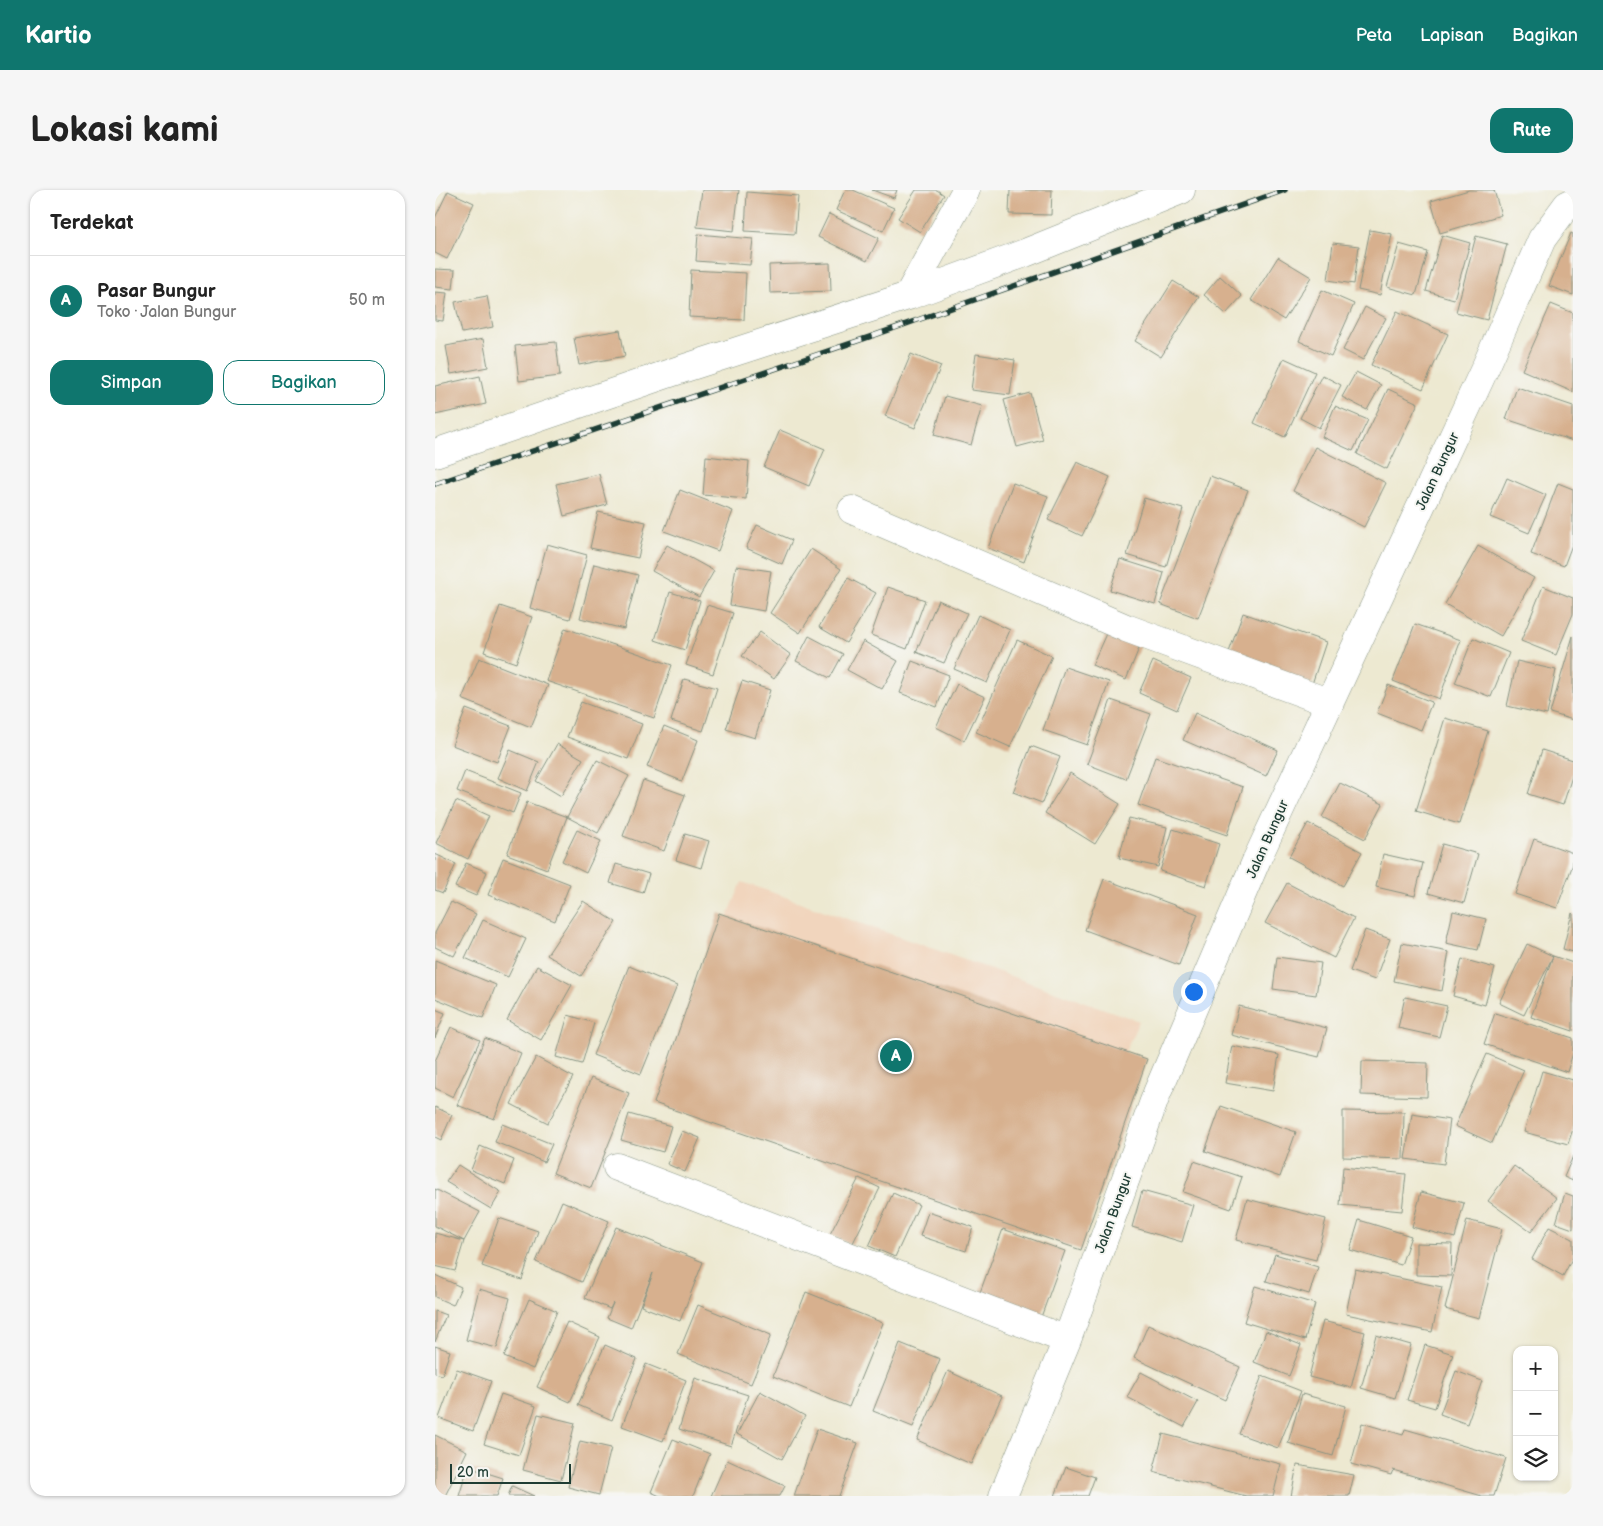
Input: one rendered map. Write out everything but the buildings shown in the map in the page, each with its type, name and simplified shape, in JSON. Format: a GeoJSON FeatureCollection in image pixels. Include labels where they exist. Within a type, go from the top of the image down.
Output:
{"type":"FeatureCollection","features":[{"type":"Feature","properties":{"kind":"street"},"geometry":{"type":"LineString","coordinates":[[907,296],[966,190]]}},
{"type":"Feature","properties":{"kind":"street"},"geometry":{"type":"LineString","coordinates":[[435,453],[681,369],[907,296],[1025,252],[1181,190]]}},
{"type":"Feature","properties":{"kind":"street","name":"Jalan Bungur"},"geometry":{"type":"LineString","coordinates":[[1003,1496],[1067,1340],[1157,1093],[1257,859],[1486,366],[1542,239],[1567,205],[1573,202]]}},
{"type":"Feature","properties":{"kind":"street"},"geometry":{"type":"LineString","coordinates":[[852,510],[1126,628],[1330,703]]}},
{"type":"Feature","properties":{"kind":"street"},"geometry":{"type":"LineString","coordinates":[[617,1167],[1067,1340]]}},
{"type":"Feature","properties":{"kind":"shaded area"},"geometry":{"type":"Polygon","coordinates":[[[742,882],[1139,1021],[1046,1226],[655,1091],[742,882]]]}},
{"type":"Feature","properties":{"kind":"railway"},"geometry":{"type":"LineString","coordinates":[[435,484],[875,335],[1285,190]]}},
{"type":"Feature","properties":{"kind":"place","name":"Pasar Bungur"},"geometry":{"type":"Point","coordinates":[896,1056]}}]}
